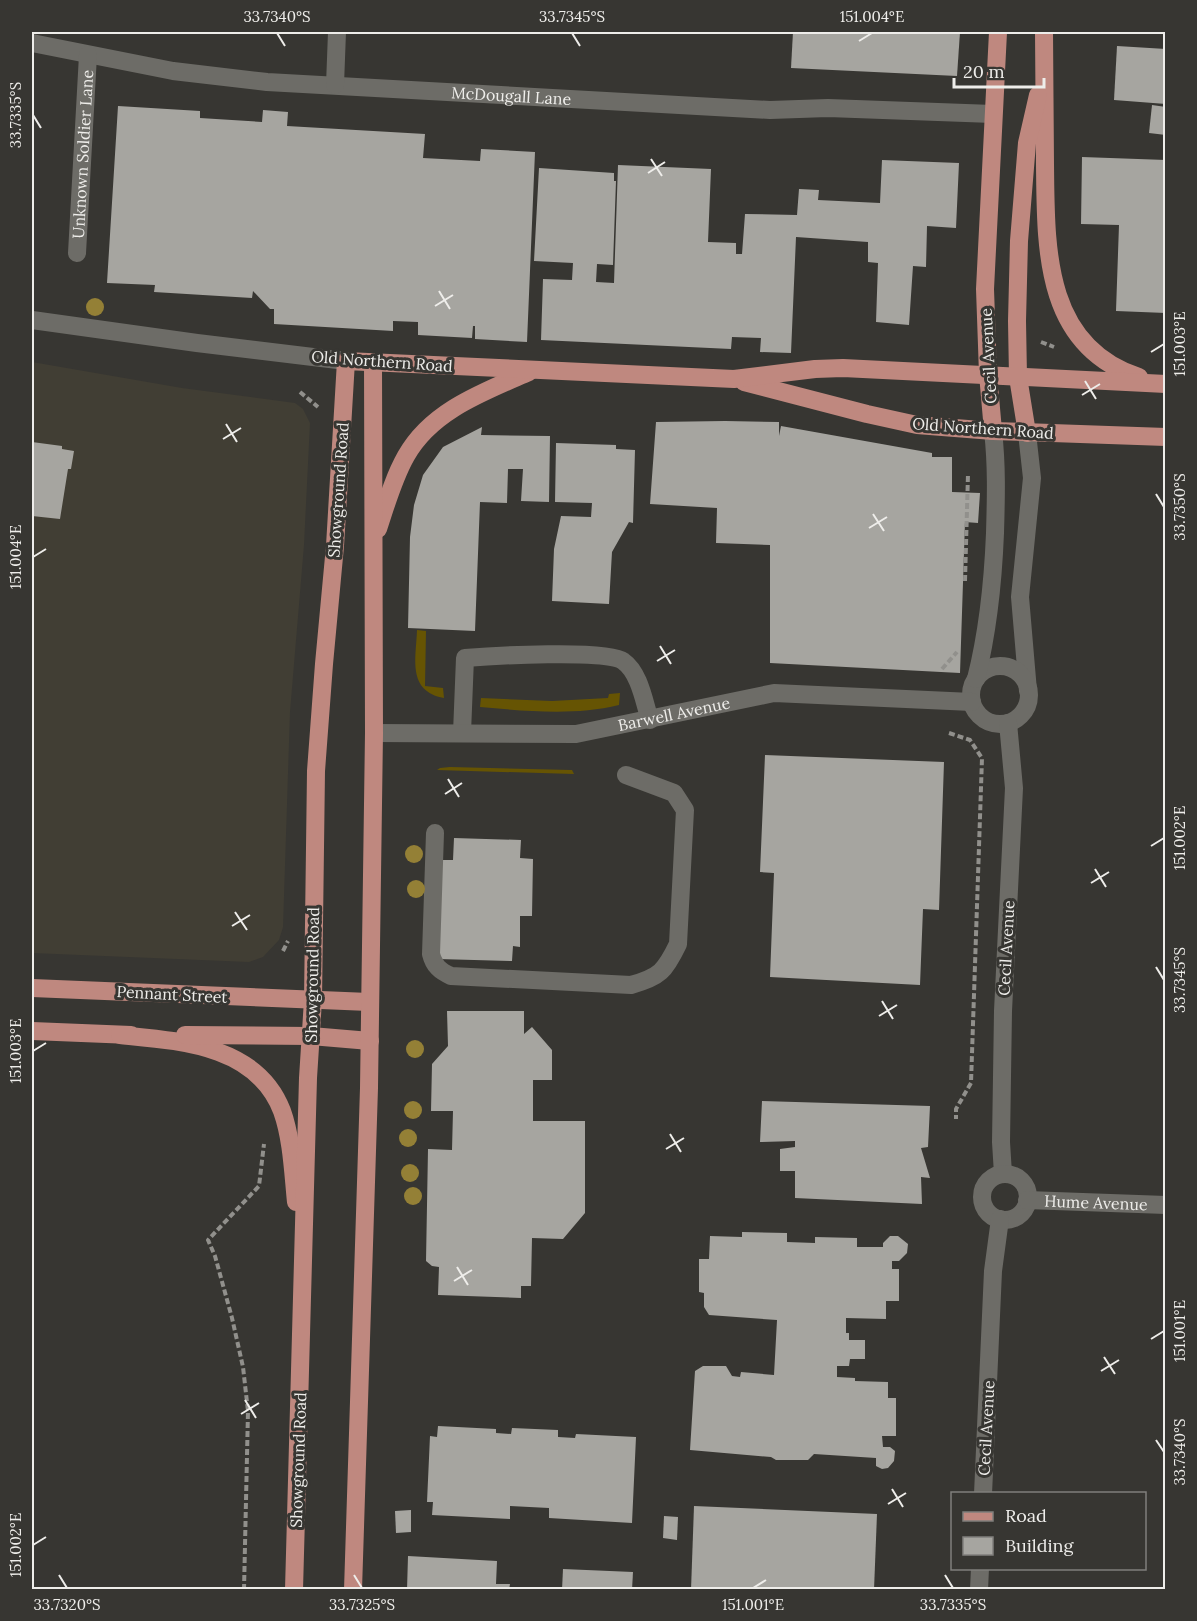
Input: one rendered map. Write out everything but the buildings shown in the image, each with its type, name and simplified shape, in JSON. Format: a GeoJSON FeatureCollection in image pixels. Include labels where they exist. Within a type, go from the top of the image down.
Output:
{"type":"FeatureCollection","features":[{"type":"Feature","properties":{"kind":"main road","name":"Cecil Avenue"},"geometry":{"type":"LineString","coordinates":[[993,431],[988,374],[986,289],[998,32]]}},
{"type":"Feature","properties":{"kind":"main road","name":"Cecil Avenue"},"geometry":{"type":"LineString","coordinates":[[1044,32],[1047,236],[1049,265],[1059,301],[1076,332],[1104,360],[1129,374],[1166,384]]}},
{"type":"Feature","properties":{"kind":"main road","name":"Cecil Avenue"},"geometry":{"type":"LineString","coordinates":[[1027,433],[1018,377],[1019,241],[1027,143],[1044,74]]}},
{"type":"Feature","properties":{"kind":"main road","name":"Old Northern Road"},"geometry":{"type":"LineString","coordinates":[[346,361],[734,379],[815,369],[843,368],[1166,384]]}},
{"type":"Feature","properties":{"kind":"main road","name":"Showground Road"},"geometry":{"type":"LineString","coordinates":[[294,1590],[308,1078],[313,1000],[316,771],[336,546],[346,361]]}},
{"type":"Feature","properties":{"kind":"main road","name":"Showground Road"},"geometry":{"type":"LineString","coordinates":[[353,1590],[369,1041],[374,733],[373,362]]}},
{"type":"Feature","properties":{"kind":"main road"},"geometry":{"type":"LineString","coordinates":[[373,545],[396,475],[424,431],[454,407],[532,371]]}},
{"type":"Feature","properties":{"kind":"main road","name":"Old Northern Road"},"geometry":{"type":"LineString","coordinates":[[734,379],[896,421],[934,427],[1027,433],[1166,436]]}},
{"type":"Feature","properties":{"kind":"main road","name":"Pennant Street"},"geometry":{"type":"LineString","coordinates":[[32,988],[369,1002]]}},
{"type":"Feature","properties":{"kind":"main road"},"geometry":{"type":"LineString","coordinates":[[32,1031],[120,1035],[311,1036],[369,1041]]}},
{"type":"Feature","properties":{"kind":"main road"},"geometry":{"type":"LineString","coordinates":[[120,1035],[170,1040],[222,1052],[252,1071],[271,1090],[282,1111],[286,1127],[304,1267]]}},
{"type":"Feature","properties":{"kind":"street"},"geometry":{"type":"LineString","coordinates":[[335,85],[337,32]]}},
{"type":"Feature","properties":{"kind":"street","name":"McDougall Lane"},"geometry":{"type":"LineString","coordinates":[[32,43],[185,73],[267,82],[770,110],[828,108],[993,114]]}},
{"type":"Feature","properties":{"kind":"street","name":"Unknown Soldier Lane"},"geometry":{"type":"LineString","coordinates":[[77,253],[88,55]]}},
{"type":"Feature","properties":{"kind":"street","name":"Old Northern Road"},"geometry":{"type":"LineString","coordinates":[[32,320],[346,361]]}},
{"type":"Feature","properties":{"kind":"street","name":"Cecil Avenue"},"geometry":{"type":"LineString","coordinates":[[976,680],[988,628],[993,574],[997,474],[993,431]]}},
{"type":"Feature","properties":{"kind":"street","name":"Cecil Avenue"},"geometry":{"type":"LineString","coordinates":[[1027,433],[1032,478],[1020,597],[1028,691]]}},
{"type":"Feature","properties":{"kind":"street"},"geometry":{"type":"LineString","coordinates":[[462,733],[465,658],[507,655],[604,655],[623,660],[636,678],[650,720]]}},
{"type":"Feature","properties":{"kind":"street"},"geometry":{"type":"LineString","coordinates":[[1001,666],[1019,674],[1026,682],[1029,699],[1022,714],[1008,723],[998,724],[981,717],[972,702],[971,694],[976,680],[982,672],[1001,666]]}},
{"type":"Feature","properties":{"kind":"street","name":"Barwell Avenue"},"geometry":{"type":"LineString","coordinates":[[374,733],[576,734],[774,693],[972,702]]}},
{"type":"Feature","properties":{"kind":"street","name":"Cecil Avenue"},"geometry":{"type":"LineString","coordinates":[[1003,1174],[1001,1142],[1003,1011],[1014,788],[1008,723]]}},
{"type":"Feature","properties":{"kind":"street"},"geometry":{"type":"LineString","coordinates":[[435,832],[431,954],[432,961],[441,971],[452,976],[631,986],[653,979],[668,964],[678,944],[685,810],[674,793],[626,775]]}},
{"type":"Feature","properties":{"kind":"street"},"geometry":{"type":"LineString","coordinates":[[1003,1174],[1016,1177],[1021,1182],[1025,1187],[1027,1200],[1021,1213],[1007,1220],[988,1212],[982,1199],[983,1191],[990,1180],[1003,1174]]}},
{"type":"Feature","properties":{"kind":"street","name":"Hume Avenue"},"geometry":{"type":"LineString","coordinates":[[1027,1200],[1166,1205]]}},
{"type":"Feature","properties":{"kind":"street","name":"Cecil Avenue"},"geometry":{"type":"LineString","coordinates":[[983,1492],[993,1271],[1000,1219]]}},
{"type":"Feature","properties":{"kind":"street"},"geometry":{"type":"LineString","coordinates":[[979,1590],[980,1570]]}},
{"type":"Feature","properties":{"kind":"path"},"geometry":{"type":"LineString","coordinates":[[1037,341],[1054,347]]}},
{"type":"Feature","properties":{"kind":"path"},"geometry":{"type":"LineString","coordinates":[[965,587],[968,474]]}},
{"type":"Feature","properties":{"kind":"path"},"geometry":{"type":"LineString","coordinates":[[942,669],[963,644]]}},
{"type":"Feature","properties":{"kind":"path"},"geometry":{"type":"LineString","coordinates":[[949,733],[970,740],[982,758],[971,1083],[956,1109],[956,1119]]}},
{"type":"Feature","properties":{"kind":"path"},"geometry":{"type":"LineString","coordinates":[[244,1590],[248,1411],[243,1367],[232,1318],[215,1256],[208,1240],[259,1186],[264,1142]]}},
{"type":"Feature","properties":{"kind":"shaded area"},"geometry":{"type":"Polygon","coordinates":[[[32,362],[182,388],[295,403],[303,409],[310,423],[304,545],[290,712],[283,927],[279,940],[263,957],[249,962],[32,953],[32,362]]]}},
{"type":"Feature","properties":{"kind":"shaded area"},"geometry":{"type":"Polygon","coordinates":[[[417,630],[426,631],[425,686],[443,688],[444,698],[432,694],[419,681],[415,662],[417,630]]]}},
{"type":"Feature","properties":{"kind":"shaded area"},"geometry":{"type":"Polygon","coordinates":[[[620,693],[619,705],[585,711],[550,712],[480,707],[481,698],[552,701],[608,698],[609,694],[620,693]]]}},
{"type":"Feature","properties":{"kind":"shaded area"},"geometry":{"type":"Polygon","coordinates":[[[450,767],[572,770],[574,774],[437,770],[450,767]]]}}]}
